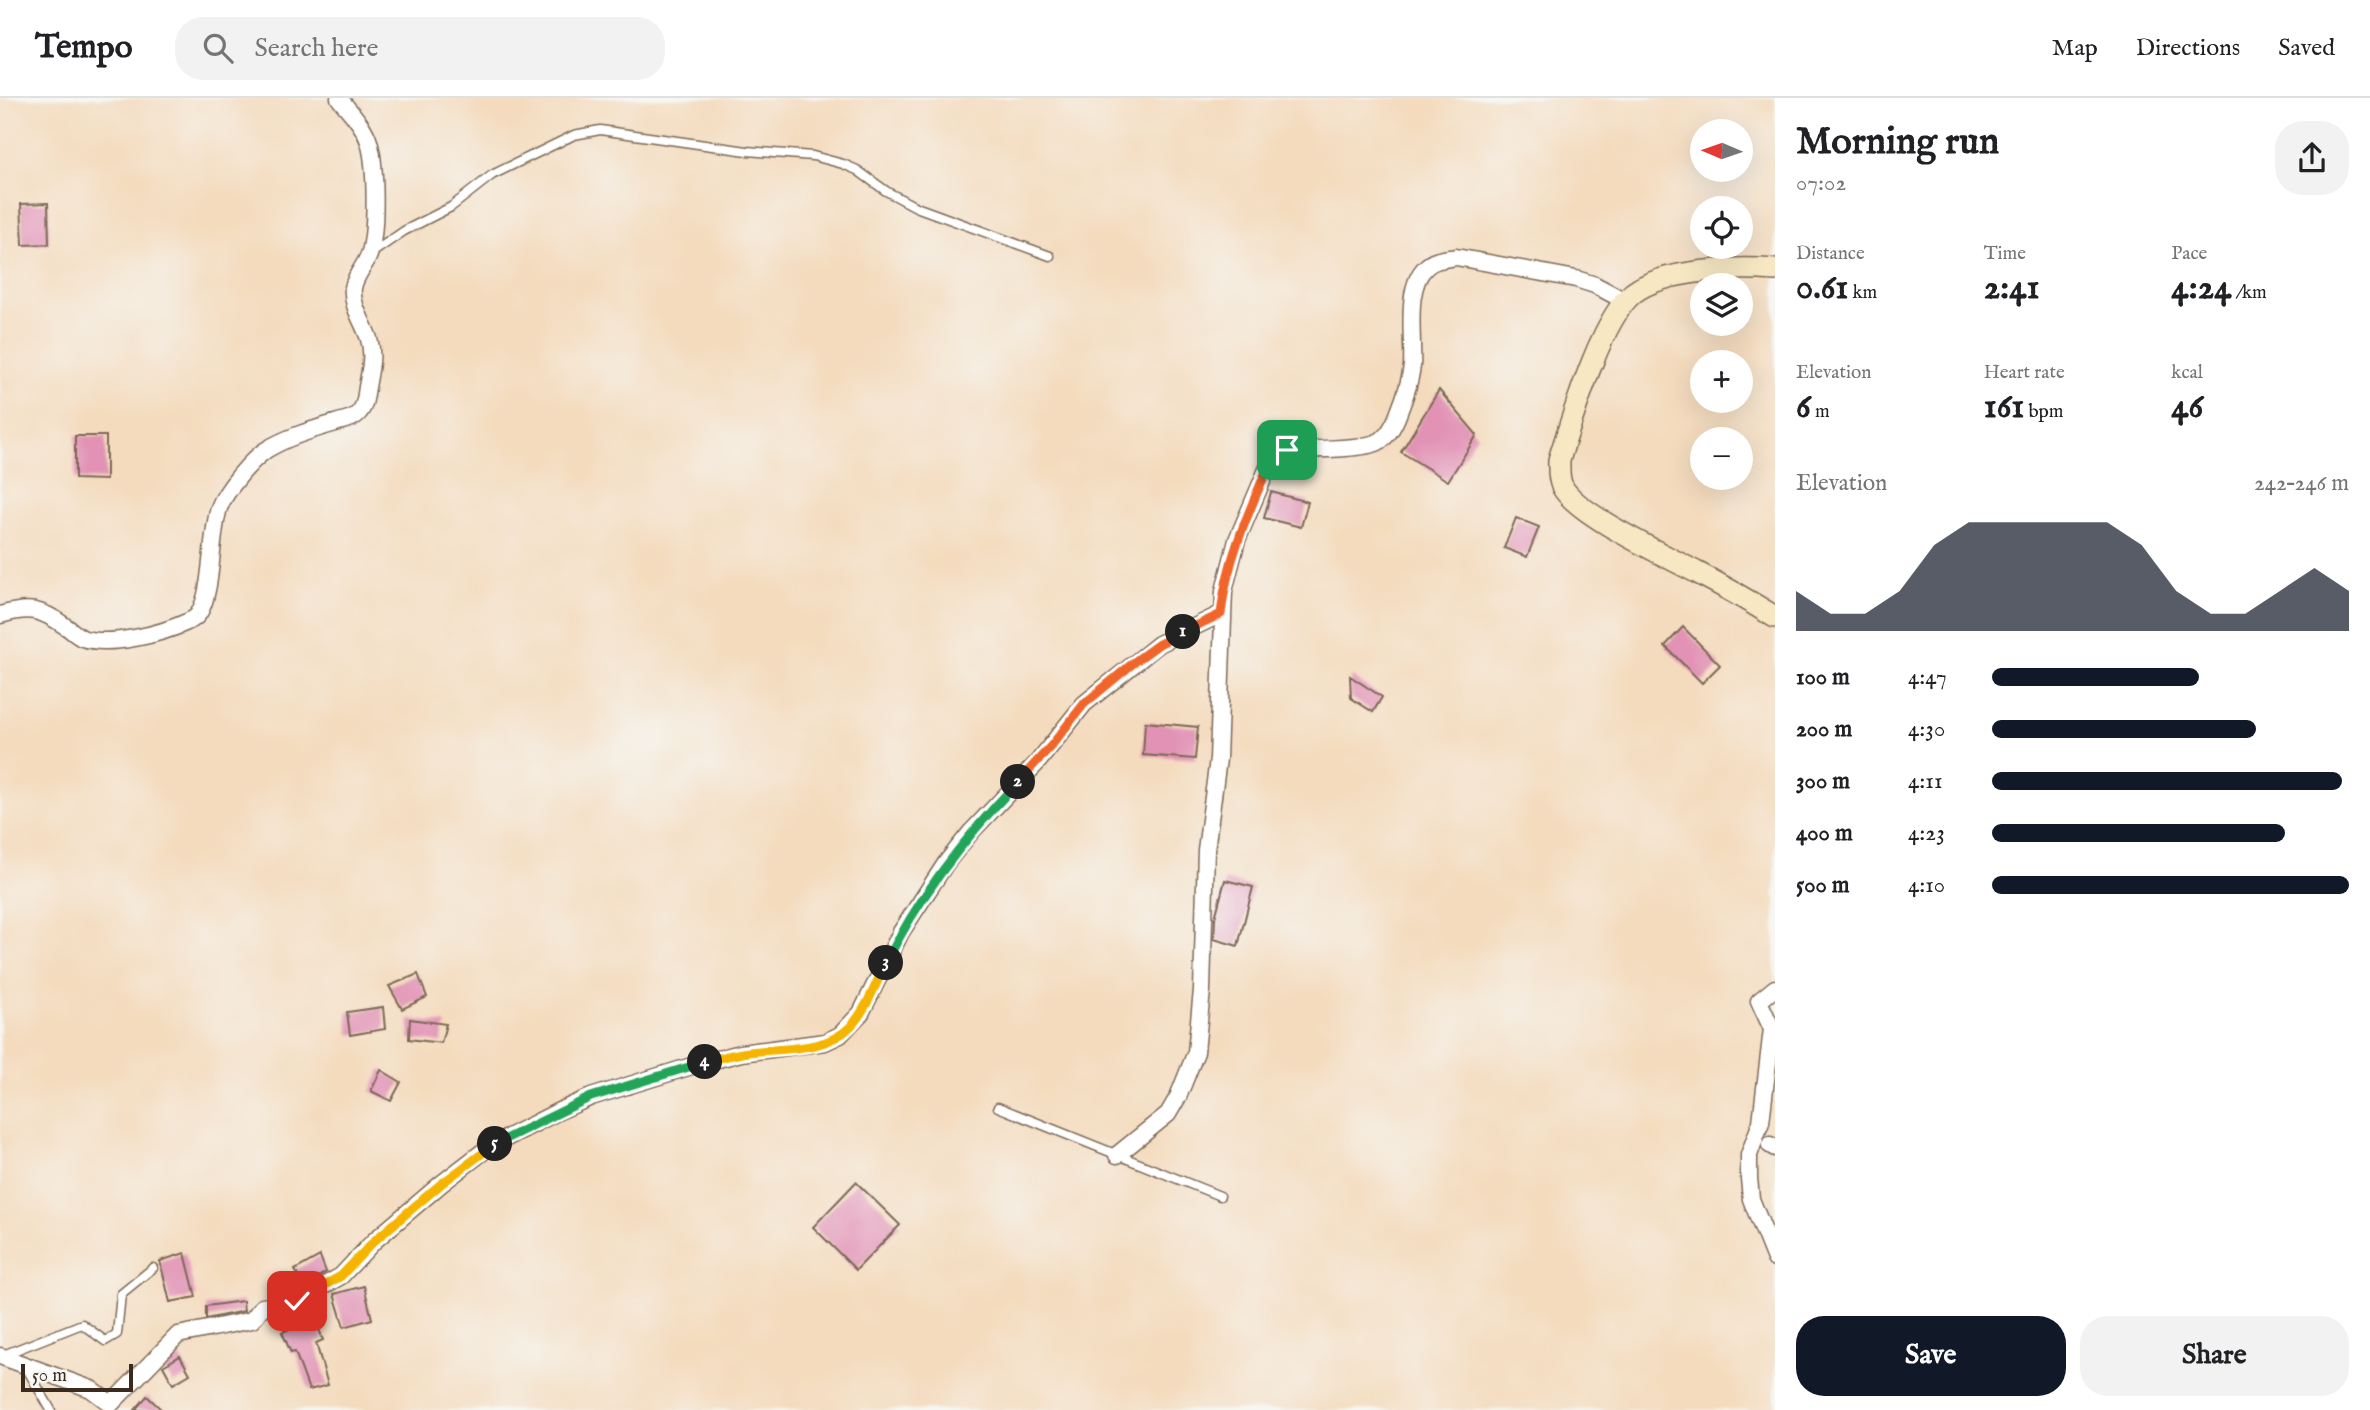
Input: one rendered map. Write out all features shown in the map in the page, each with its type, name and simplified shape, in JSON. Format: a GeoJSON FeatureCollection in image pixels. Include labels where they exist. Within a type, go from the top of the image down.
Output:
{"type":"FeatureCollection","features":[{"type":"Feature","properties":{"kind":"street"},"geometry":{"type":"LineString","coordinates":[[0,614],[22,609],[42,611],[81,637],[105,641],[141,636],[188,622],[198,616],[204,604],[220,505],[243,472],[265,451],[300,434],[352,418],[358,415],[364,406],[372,357],[369,340],[354,302],[353,288],[369,254],[374,192],[369,142],[359,122],[339,98]]}},
{"type":"Feature","properties":{"kind":"street"},"geometry":{"type":"LineString","coordinates":[[1117,1155],[1168,1114],[1178,1097],[1195,1052],[1202,990],[1206,850],[1218,760],[1221,614],[1228,569],[1237,540],[1272,458],[1287,450],[1370,445],[1384,438],[1396,419],[1409,387],[1412,365],[1412,298],[1418,276],[1427,265],[1439,259],[1456,257],[1576,279],[1595,285],[1625,301]]}},
{"type":"Feature","properties":{"kind":"street"},"geometry":{"type":"LineString","coordinates":[[1775,270],[1732,268],[1678,276],[1635,292],[1625,301],[1591,366],[1559,460],[1562,486],[1572,499],[1627,537],[1733,591],[1775,617]]}},
{"type":"Feature","properties":{"kind":"street"},"geometry":{"type":"LineString","coordinates":[[1,1355],[91,1389],[111,1404],[178,1335],[252,1320],[262,1307],[297,1301],[320,1290],[341,1276],[374,1241],[489,1147],[559,1111],[591,1097],[695,1065],[741,1053],[825,1042],[840,1035],[861,1013],[901,932],[946,863],[971,832],[1037,763],[1084,704],[1159,644],[1221,614]]}},
{"type":"Feature","properties":{"kind":"street"},"geometry":{"type":"LineString","coordinates":[[1775,988],[1759,1001],[1772,1029],[1761,1122],[1749,1154],[1751,1199],[1775,1259]]}},
{"type":"Feature","properties":{"kind":"lane"},"geometry":{"type":"LineString","coordinates":[[369,254],[404,231],[451,207],[492,175],[574,135],[600,130],[747,151],[813,156],[843,164],[857,170],[900,200],[1050,256]]}},
{"type":"Feature","properties":{"kind":"lane"},"geometry":{"type":"LineString","coordinates":[[998,1107],[1220,1196]]}},
{"type":"Feature","properties":{"kind":"lane"},"geometry":{"type":"LineString","coordinates":[[1,1355],[82,1324],[105,1341],[117,1334],[121,1294],[153,1268]]}},
{"type":"Feature","properties":{"kind":"lane"},"geometry":{"type":"LineString","coordinates":[[24,1363],[51,1410]]}},
{"type":"Feature","properties":{"kind":"building"},"geometry":{"type":"Polygon","coordinates":[[[48,203],[49,244],[23,245],[21,204],[48,203]]]}},
{"type":"Feature","properties":{"kind":"building"},"geometry":{"type":"Polygon","coordinates":[[[1439,390],[1477,435],[1448,481],[1401,452],[1439,390]]]}},
{"type":"Feature","properties":{"kind":"building"},"geometry":{"type":"Polygon","coordinates":[[[75,436],[106,436],[106,480],[75,479],[75,436]]]}},
{"type":"Feature","properties":{"kind":"building"},"geometry":{"type":"Polygon","coordinates":[[[1271,492],[1308,502],[1301,527],[1264,518],[1271,492]]]}},
{"type":"Feature","properties":{"kind":"building"},"geometry":{"type":"Polygon","coordinates":[[[1516,518],[1539,527],[1527,557],[1504,548],[1516,518]]]}},
{"type":"Feature","properties":{"kind":"building"},"geometry":{"type":"Polygon","coordinates":[[[1683,627],[1720,665],[1702,683],[1665,646],[1683,627]]]}},
{"type":"Feature","properties":{"kind":"building"},"geometry":{"type":"Polygon","coordinates":[[[1350,676],[1382,697],[1373,712],[1351,698],[1350,676]]]}},
{"type":"Feature","properties":{"kind":"building"},"geometry":{"type":"Polygon","coordinates":[[[1145,722],[1198,727],[1195,759],[1143,755],[1145,722]]]}},
{"type":"Feature","properties":{"kind":"building"},"geometry":{"type":"Polygon","coordinates":[[[1225,880],[1253,887],[1238,946],[1214,939],[1215,918],[1225,880]]]}},
{"type":"Feature","properties":{"kind":"building"},"geometry":{"type":"Polygon","coordinates":[[[418,974],[427,997],[402,1009],[389,986],[418,974]]]}},
{"type":"Feature","properties":{"kind":"building"},"geometry":{"type":"Polygon","coordinates":[[[383,1007],[385,1029],[350,1035],[347,1012],[383,1007]]]}},
{"type":"Feature","properties":{"kind":"building"},"geometry":{"type":"Polygon","coordinates":[[[410,1019],[446,1024],[441,1043],[409,1039],[410,1019]]]}},
{"type":"Feature","properties":{"kind":"building"},"geometry":{"type":"Polygon","coordinates":[[[381,1070],[401,1082],[391,1101],[371,1091],[381,1070]]]}},
{"type":"Feature","properties":{"kind":"building"},"geometry":{"type":"Polygon","coordinates":[[[856,1182],[900,1225],[856,1270],[813,1227],[856,1182]]]}},
{"type":"Feature","properties":{"kind":"building"},"geometry":{"type":"Polygon","coordinates":[[[185,1253],[196,1297],[170,1302],[160,1261],[185,1253]]]}},
{"type":"Feature","properties":{"kind":"building"},"geometry":{"type":"Polygon","coordinates":[[[320,1256],[326,1272],[303,1286],[295,1270],[320,1256]]]}},
{"type":"Feature","properties":{"kind":"building"},"geometry":{"type":"Polygon","coordinates":[[[364,1286],[372,1319],[344,1327],[334,1294],[364,1286]]]}},
{"type":"Feature","properties":{"kind":"building"},"geometry":{"type":"Polygon","coordinates":[[[243,1301],[244,1311],[206,1319],[206,1306],[243,1301]]]}},
{"type":"Feature","properties":{"kind":"building"},"geometry":{"type":"Polygon","coordinates":[[[315,1318],[323,1340],[316,1343],[328,1385],[309,1390],[295,1352],[291,1353],[282,1332],[315,1318]]]}},
{"type":"Feature","properties":{"kind":"building"},"geometry":{"type":"Polygon","coordinates":[[[180,1356],[190,1374],[173,1384],[163,1366],[180,1356]]]}},
{"type":"Feature","properties":{"kind":"building"},"geometry":{"type":"Polygon","coordinates":[[[147,1396],[162,1410],[135,1410],[147,1396]]]}},
{"type":"Feature","properties":{"kind":"route"},"geometry":{"type":"LineString","coordinates":[[297,1301],[341,1276],[374,1241],[489,1147],[559,1111],[634,1083],[741,1053],[825,1042],[852,1025],[861,1013],[901,932],[946,863],[971,832],[1037,763],[1084,704],[1159,644],[1221,614],[1228,569],[1237,540],[1272,458],[1287,450]]}}]}
